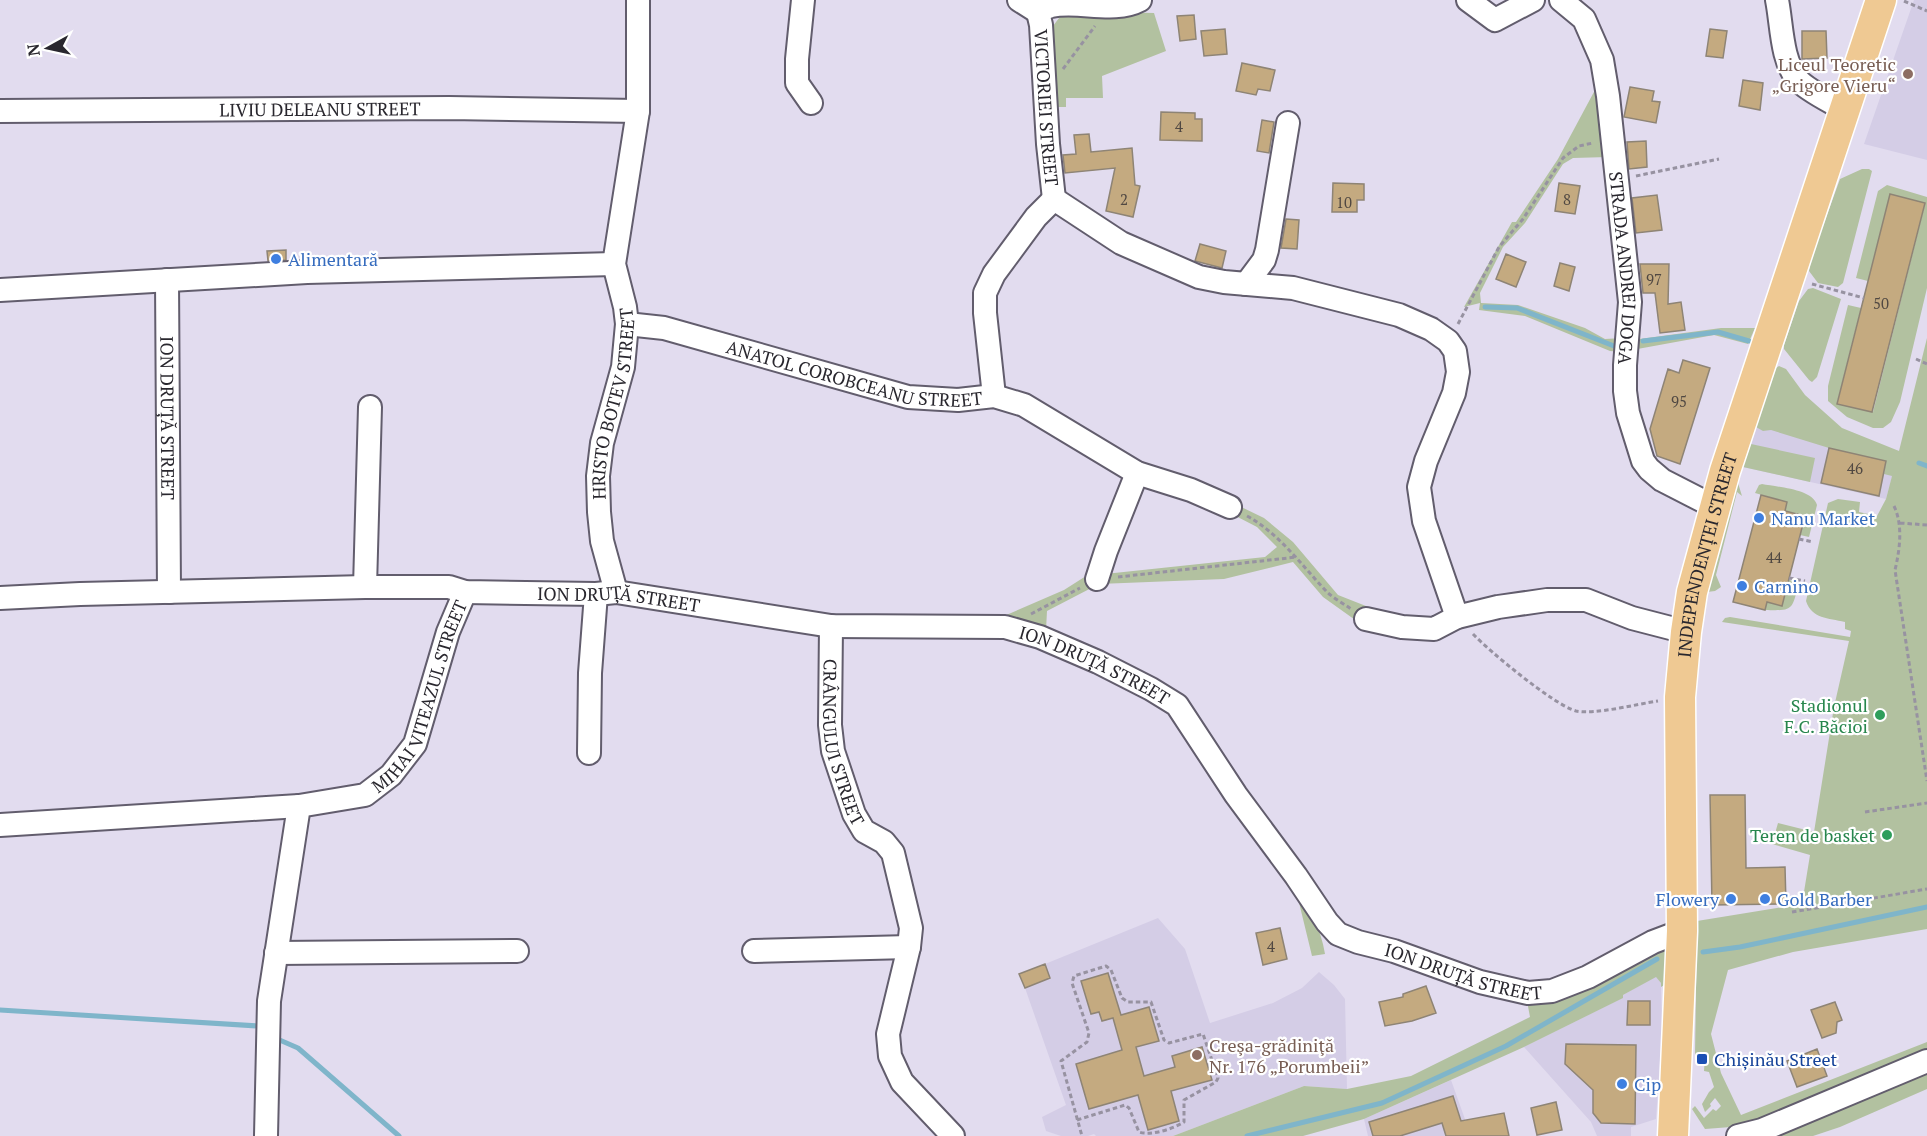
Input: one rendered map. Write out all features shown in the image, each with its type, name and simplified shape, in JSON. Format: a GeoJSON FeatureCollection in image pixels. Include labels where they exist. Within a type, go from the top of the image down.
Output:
{"type":"FeatureCollection","features":[{"type":"Feature","properties":{"kind":"main road","name":"INDEPENDENȚEI STREET"},"geometry":{"type":"LineString","coordinates":[[1673,1136],[1682,931],[1680,697],[1692,592],[1714,508],[1881,0]]}},
{"type":"Feature","properties":{"kind":"street","name":"HRISTO BOTEV STREET"},"geometry":{"type":"LineString","coordinates":[[589,753],[590,673],[606,593],[598,476],[602,443],[623,367],[627,324],[614,264],[638,111],[638,0]]}},
{"type":"Feature","properties":{"kind":"street"},"geometry":{"type":"LineString","coordinates":[[803,0],[797,83],[811,103]]}},
{"type":"Feature","properties":{"kind":"street","name":"VICTORIEI STREET"},"geometry":{"type":"LineString","coordinates":[[1028,6],[1110,6],[1134,4],[1140,0]]}},
{"type":"Feature","properties":{"kind":"street"},"geometry":{"type":"LineString","coordinates":[[1468,0],[1495,20],[1533,0]]}},
{"type":"Feature","properties":{"kind":"street","name":"STRADA ANDREI DOGA"},"geometry":{"type":"LineString","coordinates":[[1561,0],[1584,19],[1602,60],[1630,302],[1625,365],[1628,413],[1643,461],[1649,469],[1662,480],[1714,508]]}},
{"type":"Feature","properties":{"kind":"street"},"geometry":{"type":"LineString","coordinates":[[1778,0],[1787,61],[1799,82],[1845,110]]}},
{"type":"Feature","properties":{"kind":"street","name":"VICTORIEI STREET"},"geometry":{"type":"LineString","coordinates":[[1028,6],[1041,25],[1048,144],[1054,199]]}},
{"type":"Feature","properties":{"kind":"street","name":"LIVIU DELEANU STREET"},"geometry":{"type":"LineString","coordinates":[[0,111],[449,108],[638,111]]}},
{"type":"Feature","properties":{"kind":"street"},"geometry":{"type":"LineString","coordinates":[[1246,284],[1264,260],[1288,123]]}},
{"type":"Feature","properties":{"kind":"street"},"geometry":{"type":"LineString","coordinates":[[994,396],[985,293],[994,274],[1036,217],[1054,199],[1121,243],[1199,278],[1293,288],[1400,315],[1431,329],[1448,341],[1455,351],[1458,372],[1444,419],[1426,461],[1419,487],[1424,521],[1457,617]]}},
{"type":"Feature","properties":{"kind":"street"},"geometry":{"type":"LineString","coordinates":[[1264,260],[1293,288]]}},
{"type":"Feature","properties":{"kind":"street"},"geometry":{"type":"LineString","coordinates":[[0,290],[307,272],[614,264]]}},
{"type":"Feature","properties":{"kind":"street","name":"ION DRUȚĂ STREET"},"geometry":{"type":"LineString","coordinates":[[167,280],[169,592]]}},
{"type":"Feature","properties":{"kind":"street","name":"ANATOL COROBCEANU STREET"},"geometry":{"type":"LineString","coordinates":[[627,324],[664,328],[908,397],[958,400],[994,396],[1024,405],[1137,473],[1191,490],[1230,507]]}},
{"type":"Feature","properties":{"kind":"street"},"geometry":{"type":"LineString","coordinates":[[365,587],[370,407]]}},
{"type":"Feature","properties":{"kind":"street"},"geometry":{"type":"LineString","coordinates":[[1097,579],[1137,473]]}},
{"type":"Feature","properties":{"kind":"street","name":"ION DRUȚĂ STREET"},"geometry":{"type":"LineString","coordinates":[[0,598],[365,587],[449,587],[465,592],[606,593],[831,626],[1005,627],[1040,637],[1098,662],[1151,688],[1177,705],[1236,795],[1338,934],[1358,942],[1394,951],[1480,982],[1514,991],[1542,993],[1552,992],[1653,942],[1682,931]]}},
{"type":"Feature","properties":{"kind":"street","name":"MIHAI VITEAZUL STREET"},"geometry":{"type":"LineString","coordinates":[[0,825],[299,806],[365,795],[391,774],[415,744],[448,632],[465,592]]}},
{"type":"Feature","properties":{"kind":"street"},"geometry":{"type":"LineString","coordinates":[[1366,619],[1402,627],[1434,628],[1457,617],[1498,607],[1547,600],[1586,600],[1632,618],[1686,633]]}},
{"type":"Feature","properties":{"kind":"street","name":"CRÂNGULUI STREET"},"geometry":{"type":"LineString","coordinates":[[831,626],[830,725],[833,751],[854,814],[864,831],[884,842],[893,853],[911,928],[909,948],[888,1034],[890,1056],[902,1083],[953,1136]]}},
{"type":"Feature","properties":{"kind":"street"},"geometry":{"type":"LineString","coordinates":[[266,1136],[269,1001],[299,806]]}},
{"type":"Feature","properties":{"kind":"street"},"geometry":{"type":"LineString","coordinates":[[754,951],[909,948]]}},
{"type":"Feature","properties":{"kind":"street"},"geometry":{"type":"LineString","coordinates":[[276,953],[518,951]]}},
{"type":"Feature","properties":{"kind":"street"},"geometry":{"type":"LineString","coordinates":[[1738,1136],[1762,1130],[1927,1061]]}},
{"type":"Feature","properties":{"kind":"path"},"geometry":{"type":"LineString","coordinates":[[1903,0],[1927,11]]}},
{"type":"Feature","properties":{"kind":"path"},"geometry":{"type":"LineString","coordinates":[[1046,93],[1110,6]]}},
{"type":"Feature","properties":{"kind":"path"},"geometry":{"type":"LineString","coordinates":[[1448,341],[1500,247],[1523,219],[1563,158],[1579,146],[1612,139]]}},
{"type":"Feature","properties":{"kind":"path"},"geometry":{"type":"LineString","coordinates":[[1616,180],[1719,159]]}},
{"type":"Feature","properties":{"kind":"path"},"geometry":{"type":"LineString","coordinates":[[1790,277],[1864,298]]}},
{"type":"Feature","properties":{"kind":"path"},"geometry":{"type":"LineString","coordinates":[[1916,359],[1927,364]]}},
{"type":"Feature","properties":{"kind":"path"},"geometry":{"type":"LineString","coordinates":[[1894,506],[1900,518],[1899,555],[1895,570],[1927,781]]}},
{"type":"Feature","properties":{"kind":"path"},"geometry":{"type":"LineString","coordinates":[[1230,507],[1262,524],[1297,557],[1330,594],[1366,619]]}},
{"type":"Feature","properties":{"kind":"path"},"geometry":{"type":"LineString","coordinates":[[1900,523],[1927,525]]}},
{"type":"Feature","properties":{"kind":"path"},"geometry":{"type":"LineString","coordinates":[[1799,539],[1813,542]]}},
{"type":"Feature","properties":{"kind":"path"},"geometry":{"type":"LineString","coordinates":[[1005,627],[1097,579],[1297,557]]}},
{"type":"Feature","properties":{"kind":"path"},"geometry":{"type":"LineString","coordinates":[[1789,578],[1805,581]]}},
{"type":"Feature","properties":{"kind":"path"},"geometry":{"type":"LineString","coordinates":[[1457,617],[1483,644],[1546,694],[1575,710],[1590,712],[1680,697]]}},
{"type":"Feature","properties":{"kind":"path"},"geometry":{"type":"LineString","coordinates":[[1865,812],[1927,803]]}},
{"type":"Feature","properties":{"kind":"path"},"geometry":{"type":"LineString","coordinates":[[1792,912],[1927,890]]}},
{"type":"Feature","properties":{"kind":"path"},"geometry":{"type":"LineString","coordinates":[[1077,1120],[1125,1105],[1129,1108],[1138,1132],[1150,1135],[1184,1122],[1184,1100],[1216,1082],[1218,1078],[1203,1034],[1169,1043],[1164,1040],[1151,1002],[1128,1002],[1122,998],[1111,970],[1106,966],[1074,976],[1072,983],[1089,1033],[1087,1042],[1061,1061],[1077,1120],[1082,1136]]}},
{"type":"Feature","properties":{"kind":"shaded area","name":"Liceul Teoretic „Grigore Vieru“"},"geometry":{"type":"Polygon","coordinates":[[[1914,0],[1927,0],[1927,160],[1864,144],[1914,0]]]}},
{"type":"Feature","properties":{"kind":"shaded area"},"geometry":{"type":"Polygon","coordinates":[[[1760,416],[1899,451],[1886,499],[1743,467],[1760,416]]]}},
{"type":"Feature","properties":{"kind":"shaded area","name":"Creşa-grădiniţă Nr. 176 „Porumbeii”"},"geometry":{"type":"Polygon","coordinates":[[[1158,918],[1185,949],[1210,1023],[1273,1003],[1302,988],[1319,972],[1334,985],[1345,999],[1347,1089],[1304,1086],[1173,1136],[1096,1136],[1094,1134],[1061,1136],[1046,1131],[1042,1117],[1066,1105],[1025,988],[1045,964],[1158,918]]]}},
{"type":"Feature","properties":{"kind":"shaded area"},"geometry":{"type":"Polygon","coordinates":[[[1656,976],[1661,983],[1662,1031],[1656,1119],[1631,1127],[1631,1136],[1597,1136],[1591,1122],[1524,1047],[1622,998],[1623,995],[1656,976]]]}},
{"type":"Feature","properties":{"kind":"shaded area"},"geometry":{"type":"Polygon","coordinates":[[[1451,1080],[1471,1136],[1368,1136],[1364,1119],[1451,1080]]]}},
{"type":"Feature","properties":{"kind":"green space"},"geometry":{"type":"Polygon","coordinates":[[[1076,11],[1154,13],[1166,51],[1102,76],[1103,98],[1066,98],[1066,107],[1054,107],[1048,59],[1053,26],[1062,14],[1076,11]]]}},
{"type":"Feature","properties":{"kind":"green space"},"geometry":{"type":"Polygon","coordinates":[[[1594,65],[1608,157],[1573,158],[1563,164],[1525,223],[1503,247],[1480,293],[1481,303],[1518,305],[1585,328],[1605,339],[1623,338],[1621,352],[1610,351],[1525,316],[1479,310],[1480,303],[1464,307],[1512,222],[1516,222],[1558,159],[1595,90],[1594,65]]]}},
{"type":"Feature","properties":{"kind":"green space"},"geometry":{"type":"Polygon","coordinates":[[[1862,169],[1872,171],[1843,283],[1838,287],[1818,283],[1809,271],[1811,259],[1840,179],[1862,169]]]}},
{"type":"Feature","properties":{"kind":"green space"},"geometry":{"type":"Polygon","coordinates":[[[1887,185],[1927,197],[1927,288],[1900,402],[1891,422],[1883,428],[1873,428],[1847,417],[1828,401],[1828,386],[1848,305],[1861,308],[1837,403],[1873,412],[1925,204],[1890,194],[1868,281],[1856,278],[1878,191],[1887,185]]]}},
{"type":"Feature","properties":{"kind":"green space"},"geometry":{"type":"Polygon","coordinates":[[[1813,288],[1841,299],[1817,377],[1812,382],[1784,349],[1784,345],[1799,301],[1808,289],[1813,288]]]}},
{"type":"Feature","properties":{"kind":"green space"},"geometry":{"type":"Polygon","coordinates":[[[1721,328],[1755,328],[1748,344],[1714,335],[1632,350],[1632,340],[1721,328]]]}},
{"type":"Feature","properties":{"kind":"green space"},"geometry":{"type":"Polygon","coordinates":[[[1927,338],[1927,929],[1793,952],[1728,970],[1711,1034],[1721,1073],[1741,1115],[1927,1042],[1927,1052],[1744,1126],[1705,1129],[1692,1109],[1695,1106],[1704,1118],[1713,1109],[1716,1111],[1721,1106],[1715,1098],[1705,1112],[1702,1104],[1714,1087],[1709,1072],[1704,1071],[1705,1056],[1695,1055],[1697,921],[1802,904],[1810,855],[1772,844],[1778,823],[1814,832],[1834,707],[1849,641],[1722,622],[1725,618],[1730,617],[1850,637],[1851,631],[1845,629],[1845,622],[1816,614],[1806,601],[1828,503],[1838,499],[1860,502],[1859,512],[1877,516],[1886,499],[1892,476],[1884,474],[1886,461],[1829,448],[1771,430],[1763,431],[1756,427],[1776,368],[1779,366],[1786,369],[1805,395],[1842,428],[1899,451],[1927,338]]]}},
{"type":"Feature","properties":{"kind":"green space"},"geometry":{"type":"Polygon","coordinates":[[[1751,444],[1815,458],[1810,482],[1743,467],[1751,444]]]}},
{"type":"Feature","properties":{"kind":"green space"},"geometry":{"type":"Polygon","coordinates":[[[1738,483],[1742,496],[1737,492],[1716,575],[1721,587],[1707,592],[1734,490],[1738,483]]]}},
{"type":"Feature","properties":{"kind":"green space"},"geometry":{"type":"Polygon","coordinates":[[[1762,484],[1802,492],[1814,500],[1817,505],[1809,537],[1800,535],[1805,516],[1785,511],[1787,502],[1755,493],[1762,484]]]}},
{"type":"Feature","properties":{"kind":"green space"},"geometry":{"type":"Polygon","coordinates":[[[1233,503],[1264,518],[1293,542],[1338,595],[1371,608],[1358,622],[1323,597],[1293,562],[1224,579],[1099,584],[1047,611],[1046,630],[1004,616],[1064,590],[1086,576],[1265,557],[1277,547],[1257,527],[1228,512],[1233,503]]]}},
{"type":"Feature","properties":{"kind":"green space"},"geometry":{"type":"Polygon","coordinates":[[[1789,580],[1799,582],[1790,607],[1782,610],[1765,610],[1767,602],[1782,606],[1789,580]]]}},
{"type":"Feature","properties":{"kind":"green space"},"geometry":{"type":"Polygon","coordinates":[[[1295,886],[1310,910],[1325,954],[1312,956],[1295,886]]]}},
{"type":"Feature","properties":{"kind":"green space"},"geometry":{"type":"Polygon","coordinates":[[[1666,944],[1666,984],[1661,987],[1656,977],[1623,995],[1623,998],[1524,1047],[1364,1119],[1303,1136],[1173,1136],[1304,1086],[1347,1089],[1411,1076],[1530,1017],[1527,1001],[1492,998],[1492,993],[1532,997],[1666,944]]]}},
{"type":"Feature","properties":{"kind":"green space"},"geometry":{"type":"Polygon","coordinates":[[[1927,1072],[1927,1089],[1840,1127],[1813,1136],[1769,1136],[1927,1072]]]}},
{"type":"Feature","properties":{"kind":"building"},"geometry":{"type":"Polygon","coordinates":[[[1194,15],[1196,39],[1180,41],[1177,16],[1194,15]]]}},
{"type":"Feature","properties":{"kind":"building"},"geometry":{"type":"Polygon","coordinates":[[[1225,29],[1227,54],[1204,56],[1201,31],[1225,29]]]}},
{"type":"Feature","properties":{"kind":"building"},"geometry":{"type":"Polygon","coordinates":[[[1710,29],[1727,31],[1723,58],[1706,56],[1710,29]]]}},
{"type":"Feature","properties":{"kind":"building"},"geometry":{"type":"Polygon","coordinates":[[[1802,31],[1826,31],[1827,58],[1802,59],[1802,31]]]}},
{"type":"Feature","properties":{"kind":"building"},"geometry":{"type":"Polygon","coordinates":[[[1242,63],[1275,70],[1270,91],[1258,89],[1256,95],[1236,91],[1242,63]]]}},
{"type":"Feature","properties":{"kind":"building"},"geometry":{"type":"Polygon","coordinates":[[[1743,80],[1763,83],[1760,110],[1739,106],[1743,80]]]}},
{"type":"Feature","properties":{"kind":"building"},"geometry":{"type":"Polygon","coordinates":[[[1630,87],[1654,91],[1652,101],[1660,102],[1656,123],[1624,117],[1630,87]]]}},
{"type":"Feature","properties":{"kind":"building"},"geometry":{"type":"Polygon","coordinates":[[[1161,112],[1195,113],[1195,119],[1202,119],[1202,141],[1160,140],[1161,112]]]}},
{"type":"Feature","properties":{"kind":"building"},"geometry":{"type":"Polygon","coordinates":[[[1262,120],[1274,122],[1269,153],[1257,151],[1262,120]]]}},
{"type":"Feature","properties":{"kind":"building"},"geometry":{"type":"Polygon","coordinates":[[[1089,134],[1091,152],[1132,148],[1135,185],[1140,186],[1133,217],[1106,211],[1115,168],[1065,173],[1063,155],[1076,154],[1074,135],[1089,134]]]}},
{"type":"Feature","properties":{"kind":"building"},"geometry":{"type":"Polygon","coordinates":[[[1646,141],[1647,167],[1629,169],[1627,142],[1646,141]]]}},
{"type":"Feature","properties":{"kind":"building"},"geometry":{"type":"Polygon","coordinates":[[[1333,183],[1364,184],[1364,200],[1357,200],[1357,212],[1332,212],[1333,183]]]}},
{"type":"Feature","properties":{"kind":"building"},"geometry":{"type":"Polygon","coordinates":[[[1559,183],[1580,186],[1575,214],[1555,211],[1559,183]]]}},
{"type":"Feature","properties":{"kind":"building"},"geometry":{"type":"Polygon","coordinates":[[[1890,194],[1925,203],[1872,412],[1837,404],[1890,194]]]}},
{"type":"Feature","properties":{"kind":"building"},"geometry":{"type":"Polygon","coordinates":[[[1657,195],[1662,230],[1636,233],[1632,198],[1657,195]]]}},
{"type":"Feature","properties":{"kind":"building"},"geometry":{"type":"Polygon","coordinates":[[[1286,219],[1299,220],[1297,249],[1281,248],[1286,219]]]}},
{"type":"Feature","properties":{"kind":"building"},"geometry":{"type":"Polygon","coordinates":[[[1200,244],[1226,251],[1222,268],[1195,261],[1200,244]]]}},
{"type":"Feature","properties":{"kind":"building"},"geometry":{"type":"Polygon","coordinates":[[[286,250],[286,260],[268,261],[267,251],[286,250]]]}},
{"type":"Feature","properties":{"kind":"building"},"geometry":{"type":"Polygon","coordinates":[[[1506,254],[1526,262],[1516,287],[1496,279],[1506,254]]]}},
{"type":"Feature","properties":{"kind":"building"},"geometry":{"type":"Polygon","coordinates":[[[1560,263],[1575,267],[1569,291],[1554,286],[1560,263]]]}},
{"type":"Feature","properties":{"kind":"building"},"geometry":{"type":"Polygon","coordinates":[[[1640,264],[1669,264],[1668,304],[1681,302],[1685,330],[1660,333],[1655,293],[1643,293],[1640,264]]]}},
{"type":"Feature","properties":{"kind":"building"},"geometry":{"type":"Polygon","coordinates":[[[1683,360],[1710,368],[1680,464],[1657,456],[1650,429],[1668,369],[1679,373],[1683,360]]]}},
{"type":"Feature","properties":{"kind":"building"},"geometry":{"type":"Polygon","coordinates":[[[1829,448],[1886,461],[1879,496],[1821,483],[1829,448]]]}},
{"type":"Feature","properties":{"kind":"building"},"geometry":{"type":"Polygon","coordinates":[[[1761,495],[1787,502],[1785,511],[1805,516],[1782,606],[1767,602],[1765,610],[1733,602],[1761,495]]]}},
{"type":"Feature","properties":{"kind":"building"},"geometry":{"type":"Polygon","coordinates":[[[1710,795],[1745,795],[1746,868],[1785,867],[1786,904],[1712,905],[1710,795]]]}},
{"type":"Feature","properties":{"kind":"building"},"geometry":{"type":"Polygon","coordinates":[[[1280,928],[1287,959],[1263,965],[1256,933],[1280,928]]]}},
{"type":"Feature","properties":{"kind":"building"},"geometry":{"type":"Polygon","coordinates":[[[1045,964],[1050,978],[1025,988],[1019,974],[1045,964]]]}},
{"type":"Feature","properties":{"kind":"building"},"geometry":{"type":"Polygon","coordinates":[[[1108,973],[1121,1015],[1149,1007],[1159,1041],[1136,1047],[1144,1076],[1175,1067],[1172,1056],[1202,1047],[1212,1080],[1171,1091],[1179,1121],[1148,1130],[1138,1095],[1089,1109],[1076,1064],[1122,1050],[1113,1018],[1102,1021],[1099,1012],[1091,1014],[1081,981],[1108,973]]]}},
{"type":"Feature","properties":{"kind":"building"},"geometry":{"type":"Polygon","coordinates":[[[1426,986],[1436,1013],[1412,1021],[1385,1026],[1379,1002],[1403,997],[1403,994],[1426,986]]]}},
{"type":"Feature","properties":{"kind":"building"},"geometry":{"type":"Polygon","coordinates":[[[1628,1001],[1650,1001],[1650,1025],[1627,1025],[1628,1001]]]}},
{"type":"Feature","properties":{"kind":"building"},"geometry":{"type":"Polygon","coordinates":[[[1835,1002],[1842,1020],[1837,1022],[1836,1033],[1822,1038],[1811,1010],[1835,1002]]]}},
{"type":"Feature","properties":{"kind":"building"},"geometry":{"type":"Polygon","coordinates":[[[1566,1044],[1636,1045],[1635,1124],[1601,1123],[1593,1113],[1593,1090],[1565,1064],[1566,1044]]]}},
{"type":"Feature","properties":{"kind":"building"},"geometry":{"type":"Polygon","coordinates":[[[1817,1049],[1827,1076],[1797,1087],[1787,1061],[1817,1049]]]}},
{"type":"Feature","properties":{"kind":"building"},"geometry":{"type":"Polygon","coordinates":[[[1453,1096],[1461,1121],[1504,1113],[1509,1136],[1446,1136],[1442,1123],[1400,1136],[1373,1136],[1369,1122],[1453,1096]]]}},
{"type":"Feature","properties":{"kind":"building"},"geometry":{"type":"Polygon","coordinates":[[[1556,1102],[1562,1130],[1537,1135],[1531,1108],[1556,1102]]]}},
{"type":"Feature","properties":{"kind":"waterway"},"geometry":{"type":"LineString","coordinates":[[1485,307],[1517,308],[1614,346]]}},
{"type":"Feature","properties":{"kind":"waterway"},"geometry":{"type":"LineString","coordinates":[[1643,341],[1718,332],[1749,341]]}},
{"type":"Feature","properties":{"kind":"waterway"},"geometry":{"type":"LineString","coordinates":[[1919,463],[1927,466]]}},
{"type":"Feature","properties":{"kind":"waterway"},"geometry":{"type":"LineString","coordinates":[[1703,952],[1740,947],[1927,907]]}},
{"type":"Feature","properties":{"kind":"waterway"},"geometry":{"type":"LineString","coordinates":[[1247,1136],[1382,1103],[1506,1046],[1657,959]]}},
{"type":"Feature","properties":{"kind":"waterway"},"geometry":{"type":"LineString","coordinates":[[0,1010],[258,1026]]}},
{"type":"Feature","properties":{"kind":"waterway"},"geometry":{"type":"LineString","coordinates":[[275,1038],[298,1048],[399,1136]]}},
{"type":"Feature","properties":{"kind":"place","name":"Liceul Teoretic „Grigore Vieru“"},"geometry":{"type":"Point","coordinates":[1908,74]}},
{"type":"Feature","properties":{"kind":"place","name":"Alimentară"},"geometry":{"type":"Point","coordinates":[276,259]}},
{"type":"Feature","properties":{"kind":"place","name":"Nanu Market"},"geometry":{"type":"Point","coordinates":[1759,518]}},
{"type":"Feature","properties":{"kind":"place","name":"Carnino"},"geometry":{"type":"Point","coordinates":[1742,586]}},
{"type":"Feature","properties":{"kind":"place","name":"Stadionul F.C. Băcioi"},"geometry":{"type":"Point","coordinates":[1880,715]}},
{"type":"Feature","properties":{"kind":"place","name":"Teren de basket"},"geometry":{"type":"Point","coordinates":[1887,835]}},
{"type":"Feature","properties":{"kind":"place","name":"Flowery"},"geometry":{"type":"Point","coordinates":[1731,899]}},
{"type":"Feature","properties":{"kind":"place","name":"Gold Barber"},"geometry":{"type":"Point","coordinates":[1765,899]}},
{"type":"Feature","properties":{"kind":"place","name":"Creşa-grădiniţă Nr. 176 „Porumbeii”"},"geometry":{"type":"Point","coordinates":[1197,1055]}},
{"type":"Feature","properties":{"kind":"place","name":"Chișinău Street"},"geometry":{"type":"Point","coordinates":[1702,1059]}},
{"type":"Feature","properties":{"kind":"place","name":"Cip"},"geometry":{"type":"Point","coordinates":[1622,1084]}}]}
